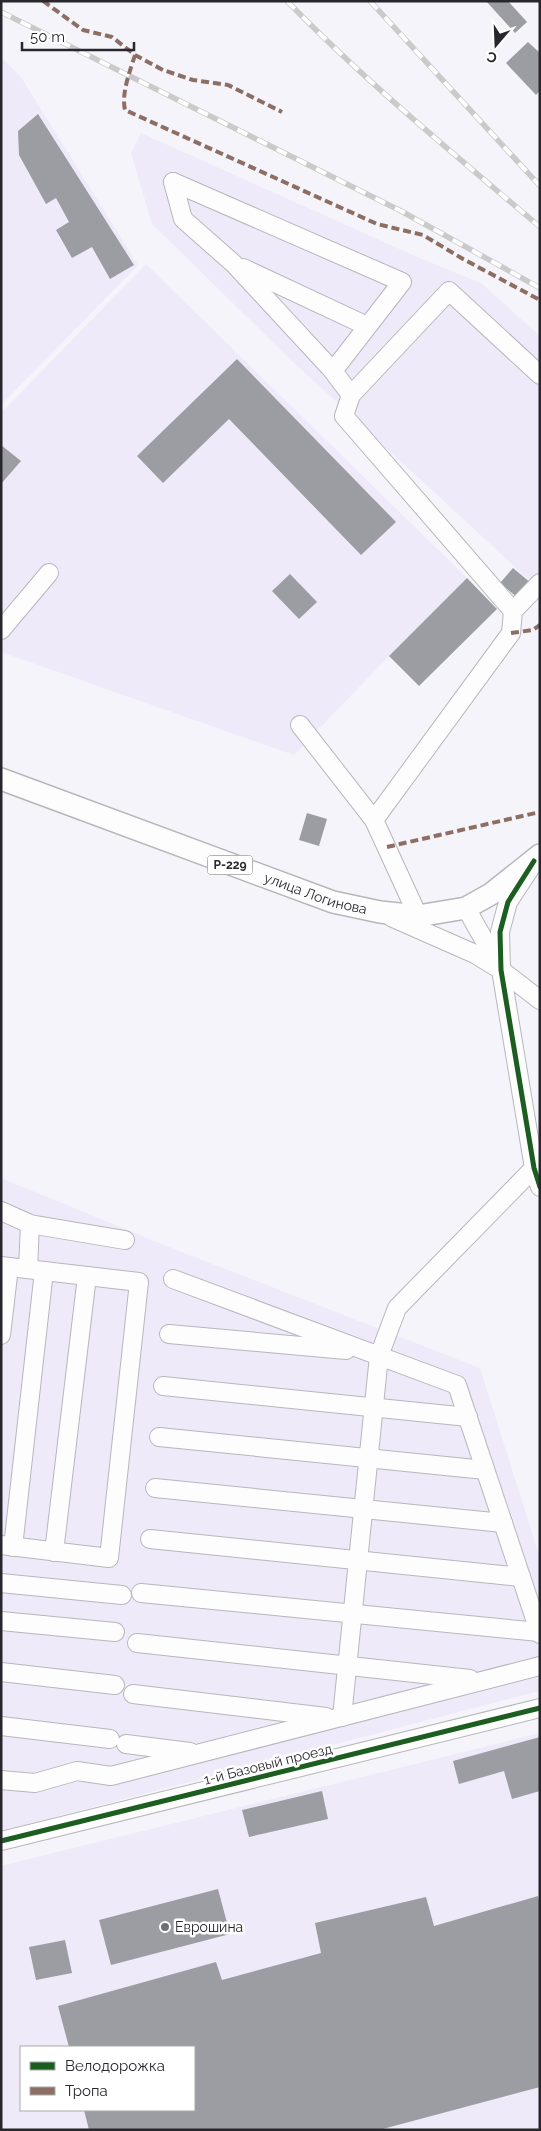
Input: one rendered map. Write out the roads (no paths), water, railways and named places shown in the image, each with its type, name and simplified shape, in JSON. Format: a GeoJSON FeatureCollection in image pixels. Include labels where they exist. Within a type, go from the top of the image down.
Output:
{"type":"FeatureCollection","features":[{"type":"Feature","properties":{"kind":"main road","name":"улица Логинова"},"geometry":{"type":"LineString","coordinates":[[1,779],[333,902],[380,912],[418,916],[466,908],[491,894],[537,858]]}},
{"type":"Feature","properties":{"kind":"street"},"geometry":{"type":"LineString","coordinates":[[333,370],[402,282],[173,182],[183,219],[234,264],[333,370],[351,395]]}},
{"type":"Feature","properties":{"kind":"street"},"geometry":{"type":"LineString","coordinates":[[234,264],[367,326]]}},
{"type":"Feature","properties":{"kind":"street"},"geometry":{"type":"LineString","coordinates":[[513,611],[344,416],[351,395],[449,291],[540,375]]}},
{"type":"Feature","properties":{"kind":"street"},"geometry":{"type":"LineString","coordinates":[[1,630],[49,573]]}},
{"type":"Feature","properties":{"kind":"street"},"geometry":{"type":"LineString","coordinates":[[374,820],[511,633],[513,611],[540,583]]}},
{"type":"Feature","properties":{"kind":"street"},"geometry":{"type":"LineString","coordinates":[[300,725],[374,820],[418,916]]}},
{"type":"Feature","properties":{"kind":"street"},"geometry":{"type":"LineString","coordinates":[[537,858],[508,902],[500,932],[501,970],[534,1168],[540,1187]]}},
{"type":"Feature","properties":{"kind":"street"},"geometry":{"type":"LineString","coordinates":[[466,908],[501,970]]}},
{"type":"Feature","properties":{"kind":"street"},"geometry":{"type":"LineString","coordinates":[[380,912],[475,954],[501,970],[540,1000]]}},
{"type":"Feature","properties":{"kind":"street"},"geometry":{"type":"LineString","coordinates":[[339,1717],[347,1666],[374,1408],[373,1354],[397,1308],[534,1168]]}},
{"type":"Feature","properties":{"kind":"street"},"geometry":{"type":"LineString","coordinates":[[1,1211],[30,1224],[125,1240]]}},
{"type":"Feature","properties":{"kind":"street"},"geometry":{"type":"LineString","coordinates":[[1,1335],[5,1266],[36,1270],[139,1282],[109,1558],[7,1546],[36,1270],[30,1224]]}},
{"type":"Feature","properties":{"kind":"street"},"geometry":{"type":"LineString","coordinates":[[54,1552],[87,1276]]}},
{"type":"Feature","properties":{"kind":"street"},"geometry":{"type":"LineString","coordinates":[[141,1593],[539,1633],[457,1386],[173,1278]]}},
{"type":"Feature","properties":{"kind":"street"},"geometry":{"type":"LineString","coordinates":[[169,1334],[373,1354]]}},
{"type":"Feature","properties":{"kind":"street"},"geometry":{"type":"LineString","coordinates":[[163,1386],[468,1417]]}},
{"type":"Feature","properties":{"kind":"street"},"geometry":{"type":"LineString","coordinates":[[159,1437],[485,1470]]}},
{"type":"Feature","properties":{"kind":"street"},"geometry":{"type":"LineString","coordinates":[[155,1488],[502,1523]]}},
{"type":"Feature","properties":{"kind":"street"},"geometry":{"type":"LineString","coordinates":[[150,1539],[521,1577]]}},
{"type":"Feature","properties":{"kind":"street"},"geometry":{"type":"LineString","coordinates":[[1,1583],[122,1596]]}},
{"type":"Feature","properties":{"kind":"street"},"geometry":{"type":"LineString","coordinates":[[1,1621],[115,1632]]}},
{"type":"Feature","properties":{"kind":"street"},"geometry":{"type":"LineString","coordinates":[[137,1644],[482,1681]]}},
{"type":"Feature","properties":{"kind":"street"},"geometry":{"type":"LineString","coordinates":[[1,1780],[35,1784],[77,1771],[111,1776],[540,1666]]}},
{"type":"Feature","properties":{"kind":"street"},"geometry":{"type":"LineString","coordinates":[[1,1672],[115,1685]]}},
{"type":"Feature","properties":{"kind":"street"},"geometry":{"type":"LineString","coordinates":[[133,1694],[339,1717]]}},
{"type":"Feature","properties":{"kind":"street","name":"1-й Базовый проезд"},"geometry":{"type":"LineString","coordinates":[[1,1841],[540,1708]]}},
{"type":"Feature","properties":{"kind":"street"},"geometry":{"type":"LineString","coordinates":[[1,1726],[202,1753]]}},
{"type":"Feature","properties":{"kind":"railway"},"geometry":{"type":"LineString","coordinates":[[287,1],[379,89],[540,227]]}},
{"type":"Feature","properties":{"kind":"railway"},"geometry":{"type":"LineString","coordinates":[[370,1],[540,186]]}},
{"type":"Feature","properties":{"kind":"railway"},"geometry":{"type":"LineString","coordinates":[[1,12],[401,211],[540,288]]}},
{"type":"Feature","properties":{"kind":"place","name":"Еврошина"},"geometry":{"type":"Point","coordinates":[165,1927]}}]}
